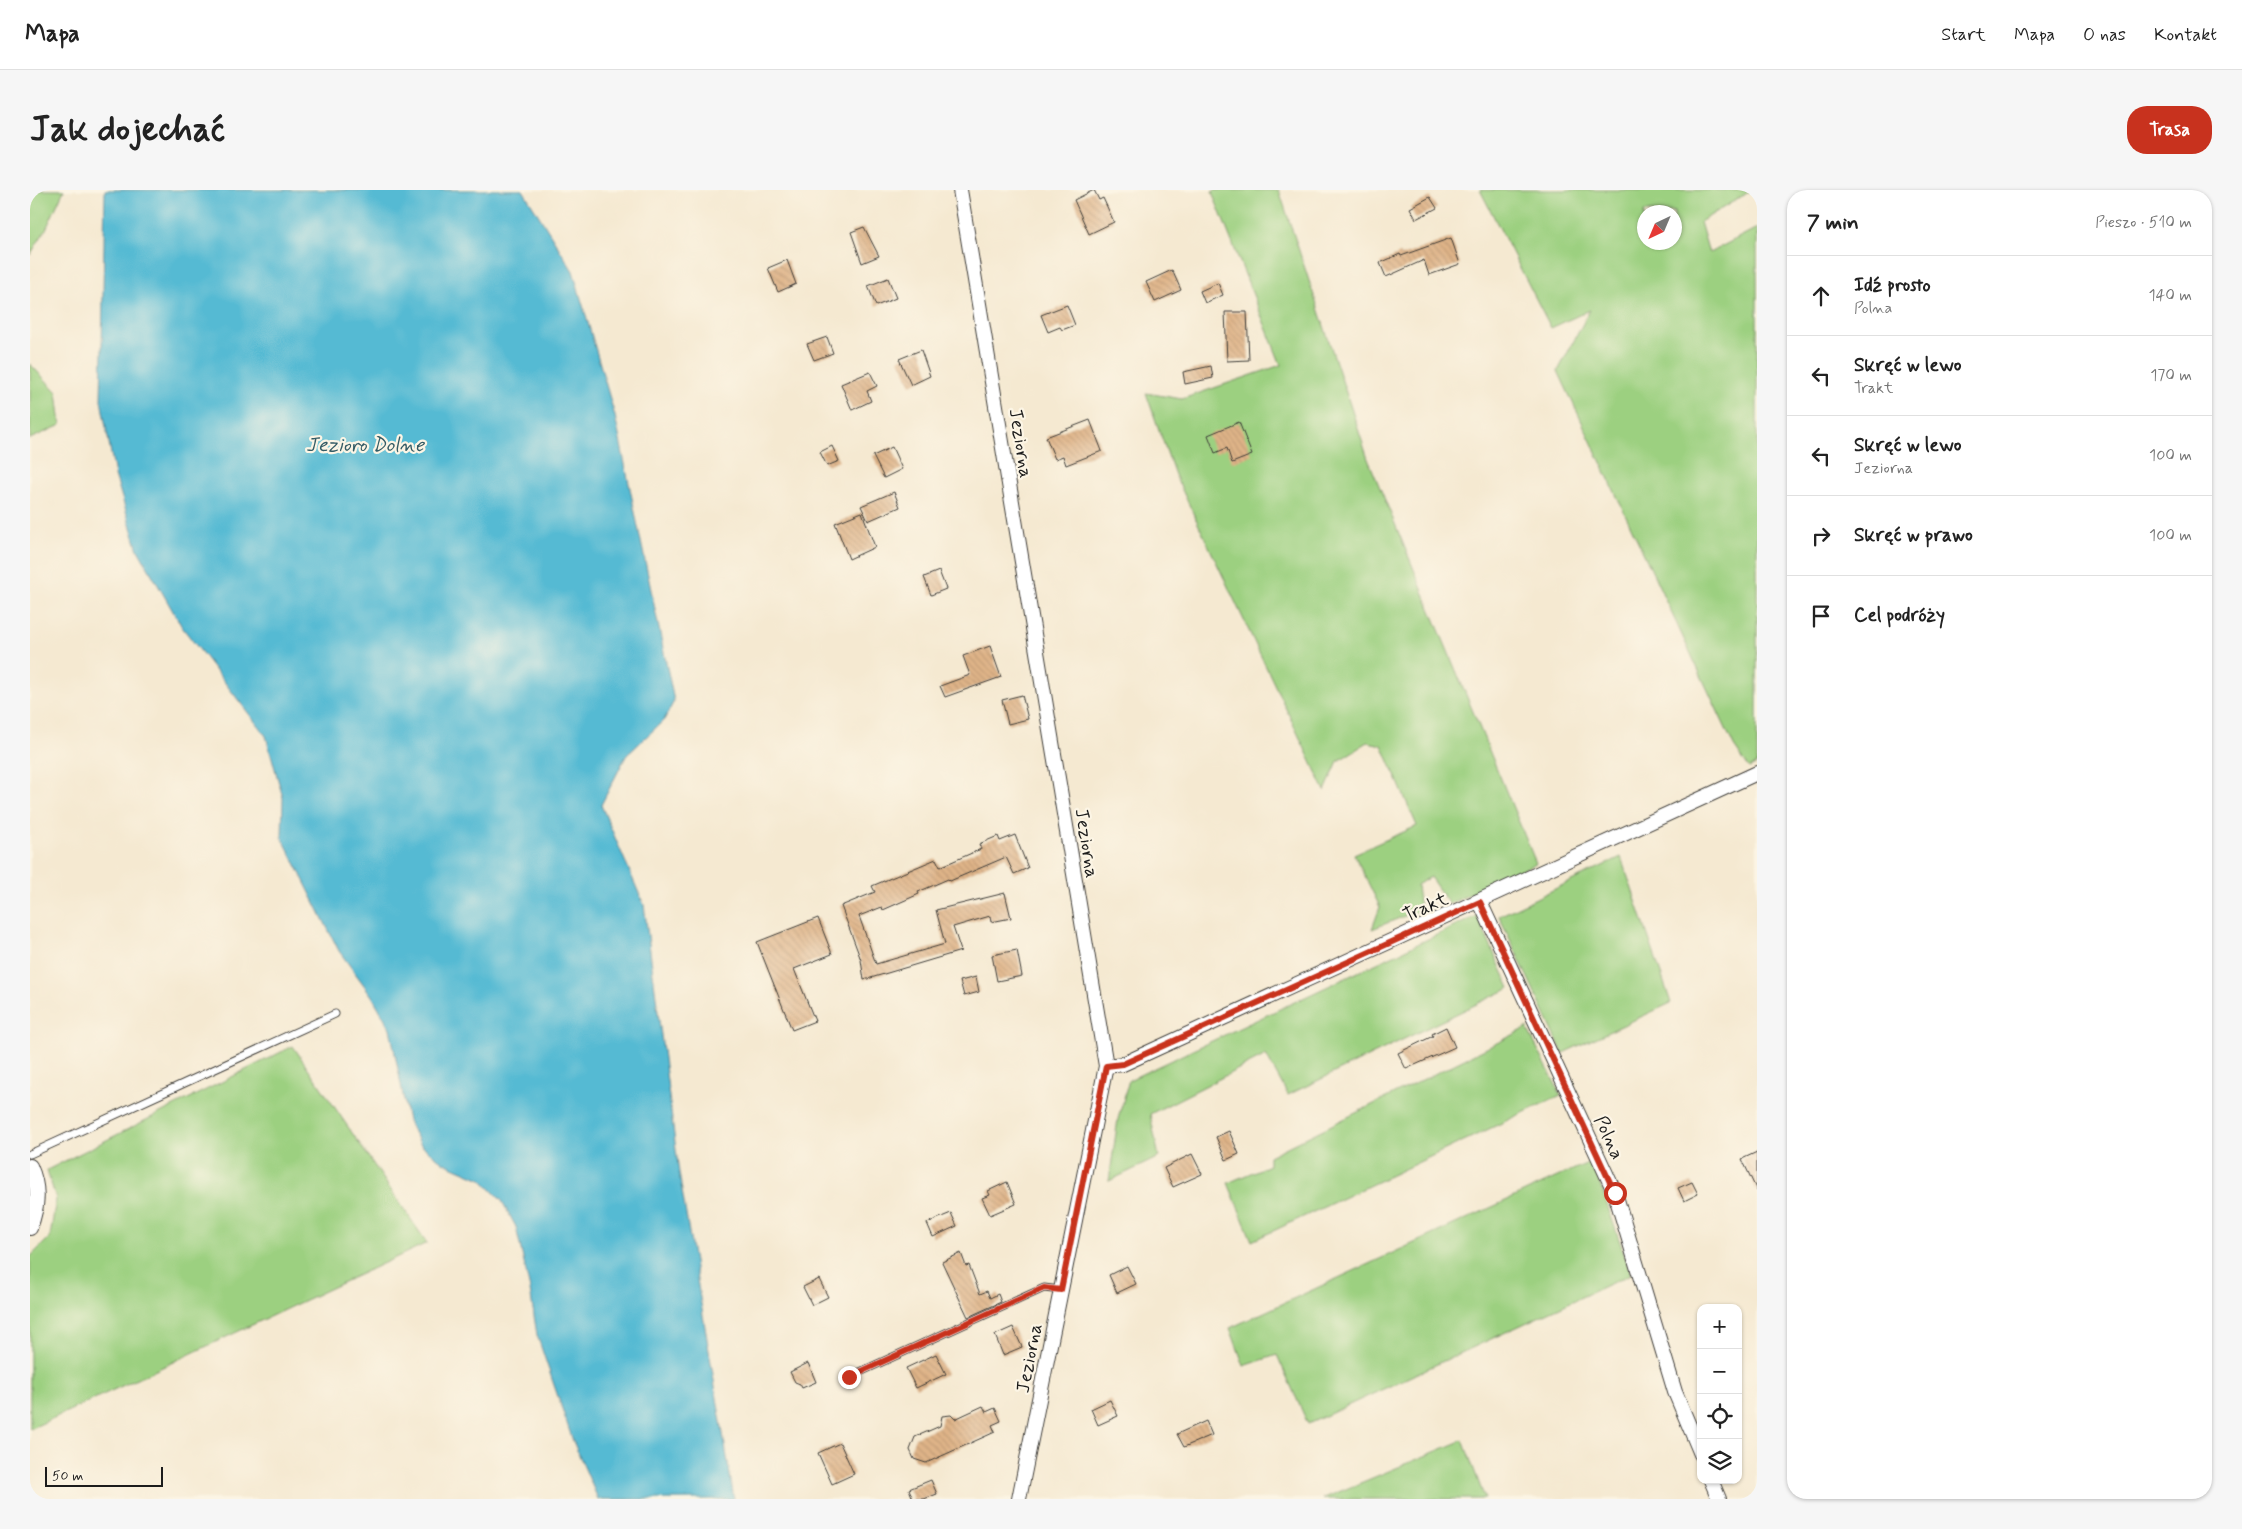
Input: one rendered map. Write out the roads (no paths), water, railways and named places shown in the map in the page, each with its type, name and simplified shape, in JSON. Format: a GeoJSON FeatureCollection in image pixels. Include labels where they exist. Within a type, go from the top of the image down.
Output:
{"type":"FeatureCollection","features":[{"type":"Feature","properties":{"kind":"street","name":"Jeziorna"},"geometry":{"type":"LineString","coordinates":[[960,190],[1106,1066],[1019,1499]]}},
{"type":"Feature","properties":{"kind":"street","name":"Trakt"},"geometry":{"type":"LineString","coordinates":[[1106,1066],[1123,1064],[1480,902],[1757,773]]}},
{"type":"Feature","properties":{"kind":"street","name":"Polna"},"geometry":{"type":"LineString","coordinates":[[1480,902],[1615,1193],[1675,1392],[1697,1444]]}},
{"type":"Feature","properties":{"kind":"street"},"geometry":{"type":"LineString","coordinates":[[30,1166],[35,1176],[38,1198],[30,1228]]}},
{"type":"Feature","properties":{"kind":"street"},"geometry":{"type":"LineString","coordinates":[[1713,1484],[1719,1499]]}},
{"type":"Feature","properties":{"kind":"lane"},"geometry":{"type":"LineString","coordinates":[[30,1154],[335,1014]]}},
{"type":"Feature","properties":{"kind":"lane"},"geometry":{"type":"LineString","coordinates":[[849,1377],[1044,1288],[1061,1290]]}},
{"type":"Feature","properties":{"kind":"water","name":"Jezioro Dolne"},"geometry":{"type":"Polygon","coordinates":[[[105,190],[523,190],[573,271],[615,416],[674,701],[664,720],[626,756],[601,805],[644,905],[679,1173],[734,1499],[598,1499],[573,1441],[537,1335],[530,1290],[516,1227],[502,1201],[481,1179],[444,1163],[421,1145],[408,1121],[390,1028],[372,996],[339,951],[282,837],[283,798],[266,736],[182,627],[138,550],[115,475],[101,400],[105,190]]]}}]}
